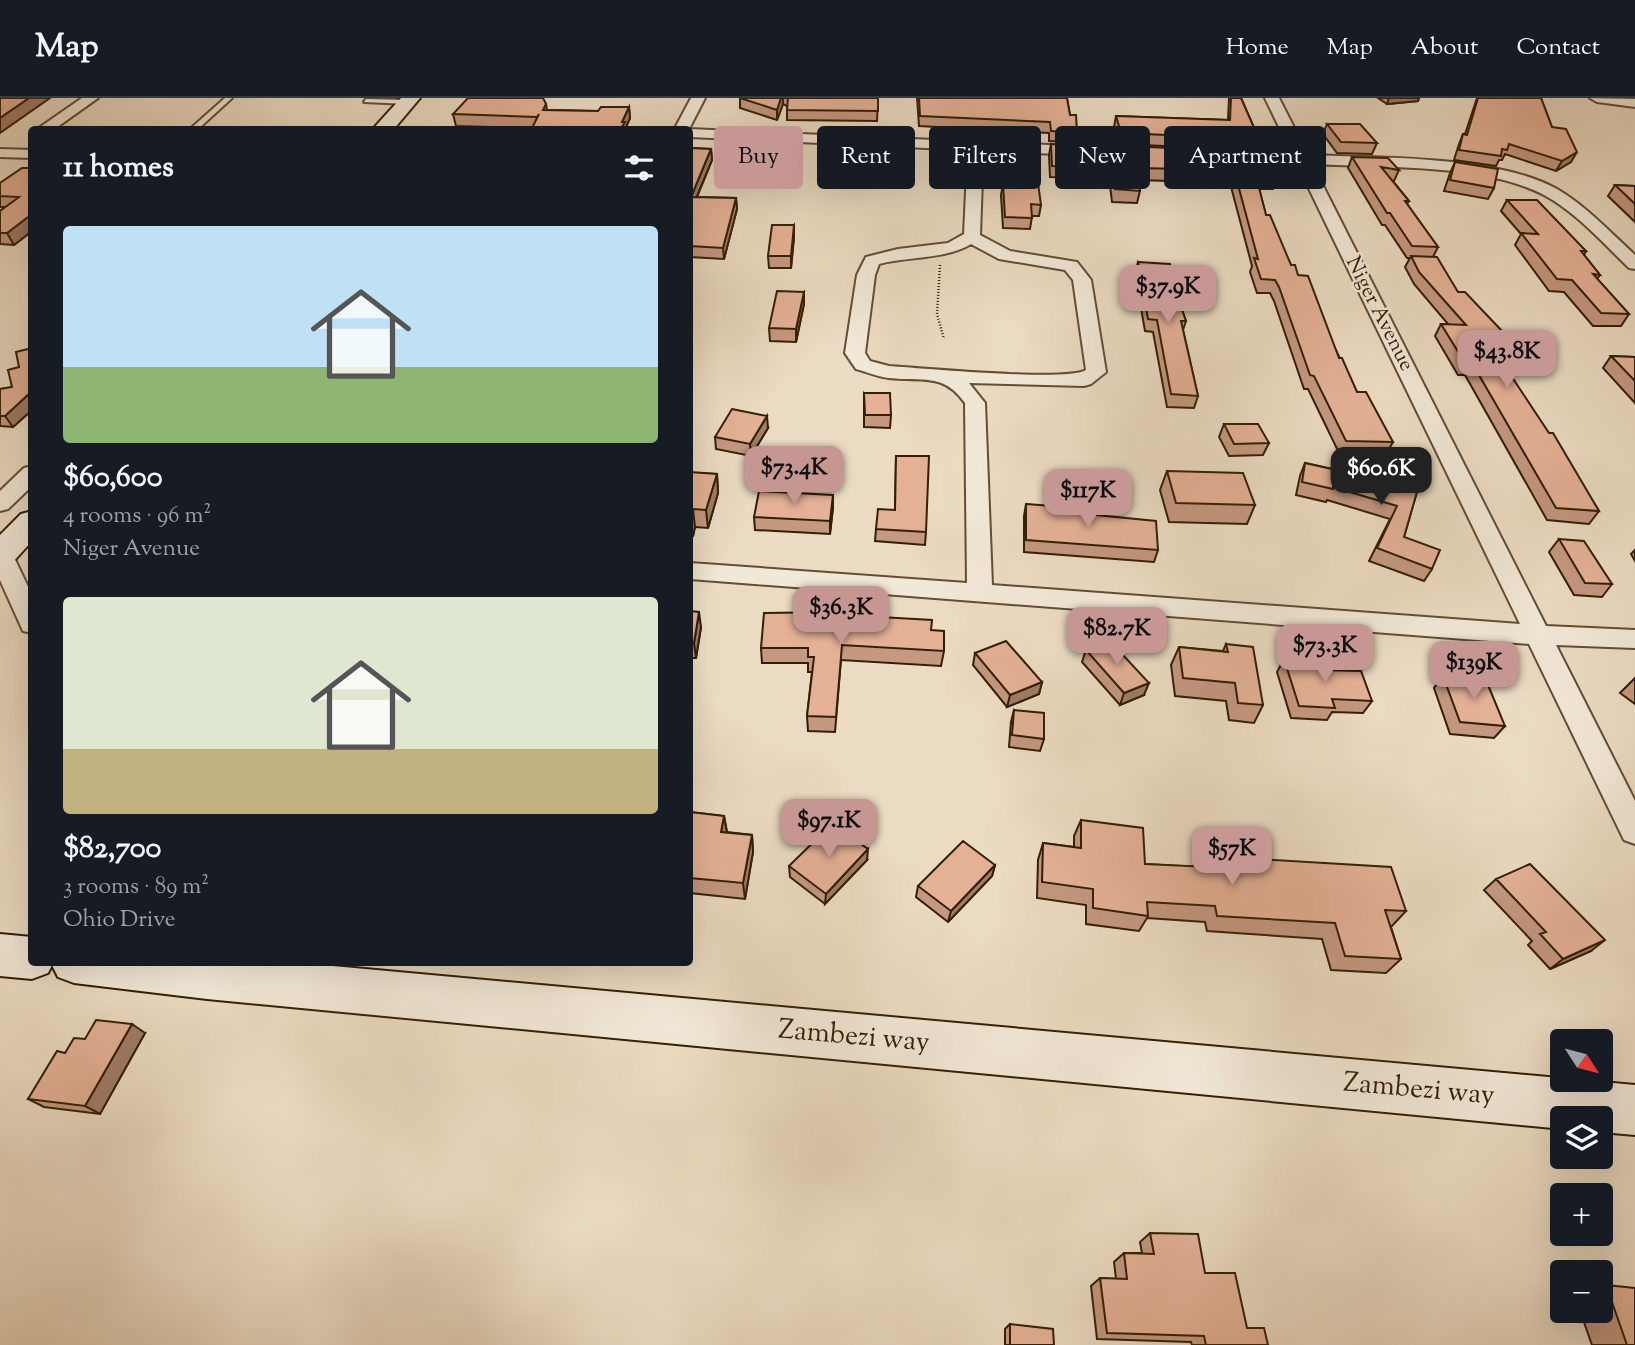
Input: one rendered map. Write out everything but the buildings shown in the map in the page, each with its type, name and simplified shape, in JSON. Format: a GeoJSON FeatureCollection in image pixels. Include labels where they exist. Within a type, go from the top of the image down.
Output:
{"type":"FeatureCollection","features":[{"type":"Feature","properties":{"kind":"main road"},"geometry":{"type":"LineString","coordinates":[[386,126],[409,100]]}},
{"type":"Feature","properties":{"kind":"main road"},"geometry":{"type":"LineString","coordinates":[[1,553],[28,525]]}},
{"type":"Feature","properties":{"kind":"main road"},"geometry":{"type":"LineString","coordinates":[[0,955],[28,958]]}},
{"type":"Feature","properties":{"kind":"main road","name":"Zambezi way"},"geometry":{"type":"LineString","coordinates":[[138,966],[203,970],[1635,1110]]}},
{"type":"Feature","properties":{"kind":"street"},"geometry":{"type":"LineString","coordinates":[[49,126],[91,98]]}},
{"type":"Feature","properties":{"kind":"street"},"geometry":{"type":"LineString","coordinates":[[683,126],[698,98]]}},
{"type":"Feature","properties":{"kind":"street","name":"Niger Avenue"},"geometry":{"type":"LineString","coordinates":[[1272,98],[1285,126]]}},
{"type":"Feature","properties":{"kind":"street"},"geometry":{"type":"LineString","coordinates":[[1597,98],[1635,103]]}},
{"type":"Feature","properties":{"kind":"street"},"geometry":{"type":"LineString","coordinates":[[693,133],[929,145]]}},
{"type":"Feature","properties":{"kind":"street"},"geometry":{"type":"LineString","coordinates":[[3,153],[28,139]]}},
{"type":"Feature","properties":{"kind":"street"},"geometry":{"type":"LineString","coordinates":[[1041,149],[1164,153]]}},
{"type":"Feature","properties":{"kind":"street"},"geometry":{"type":"LineString","coordinates":[[3,153],[28,155]]}},
{"type":"Feature","properties":{"kind":"street"},"geometry":{"type":"LineString","coordinates":[[1326,160],[1493,172],[1522,180],[1549,191],[1576,209],[1635,264]]}},
{"type":"Feature","properties":{"kind":"street"},"geometry":{"type":"LineString","coordinates":[[972,236],[940,250],[898,254],[872,261],[866,275],[855,353],[863,365],[888,372],[1084,380],[1096,372],[1082,280],[1071,266],[1003,256],[982,248],[972,236],[974,189]]}},
{"type":"Feature","properties":{"kind":"street","name":"Niger Avenue"},"geometry":{"type":"LineString","coordinates":[[1316,189],[1635,831]]}},
{"type":"Feature","properties":{"kind":"street"},"geometry":{"type":"LineString","coordinates":[[946,374],[965,389],[975,403],[980,591]]}},
{"type":"Feature","properties":{"kind":"street"},"geometry":{"type":"LineString","coordinates":[[975,403],[994,377]]}},
{"type":"Feature","properties":{"kind":"street"},"geometry":{"type":"LineString","coordinates":[[0,504],[28,477]]}},
{"type":"Feature","properties":{"kind":"street"},"geometry":{"type":"LineString","coordinates":[[1,553],[28,615]]}},
{"type":"Feature","properties":{"kind":"street"},"geometry":{"type":"LineString","coordinates":[[693,571],[1539,635],[1635,639]]}},
{"type":"Feature","properties":{"kind":"lane"},"geometry":{"type":"LineString","coordinates":[[197,126],[229,98]]}},
{"type":"Feature","properties":{"kind":"lane"},"geometry":{"type":"LineString","coordinates":[[358,110],[368,99],[409,100]]}},
{"type":"Feature","properties":{"kind":"path"},"geometry":{"type":"LineString","coordinates":[[940,250],[937,314],[944,339]]}}]}
